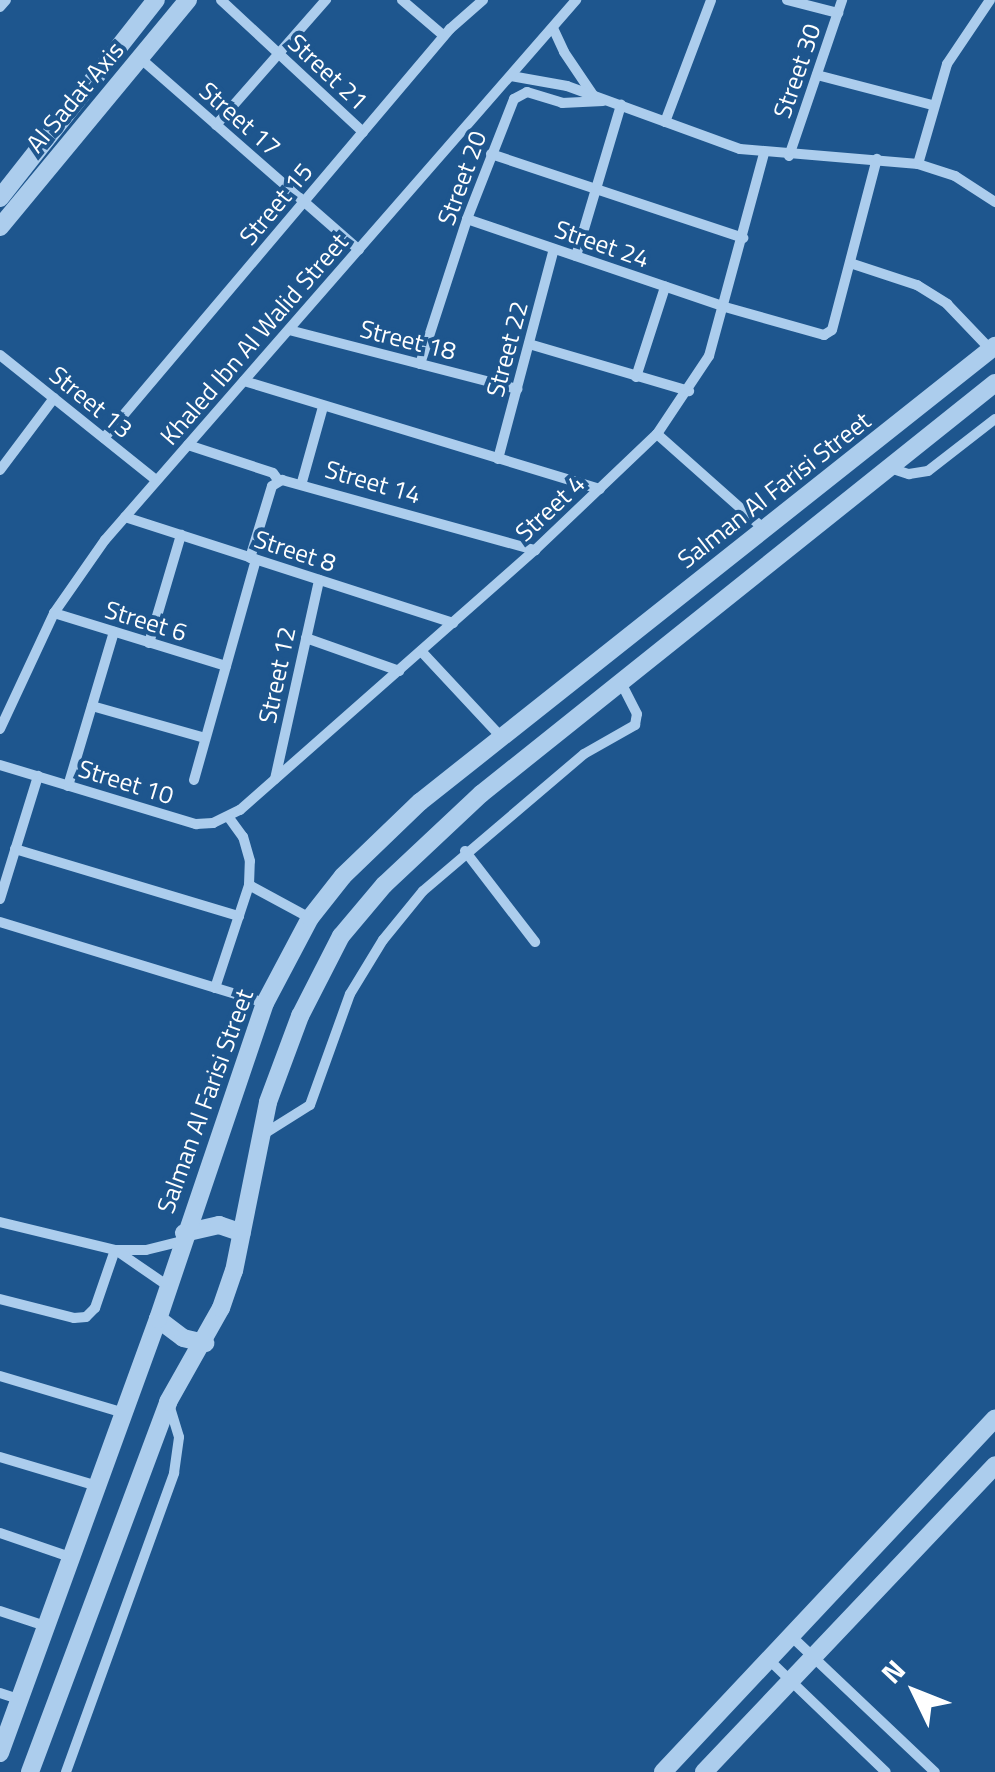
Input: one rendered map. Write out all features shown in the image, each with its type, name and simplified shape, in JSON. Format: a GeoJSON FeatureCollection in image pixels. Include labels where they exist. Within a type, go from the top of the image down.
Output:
{"type":"FeatureCollection","features":[{"type":"Feature","properties":{"kind":"street"},"geometry":{"type":"LineString","coordinates":[[0,7],[6,0]]}},
{"type":"Feature","properties":{"kind":"street","name":"Al Sadat Axis"},"geometry":{"type":"LineString","coordinates":[[0,198],[156,0]]}},
{"type":"Feature","properties":{"kind":"street","name":"Al Sadat Axis"},"geometry":{"type":"LineString","coordinates":[[0,227],[188,0]]}},
{"type":"Feature","properties":{"kind":"street","name":"Street 21"},"geometry":{"type":"LineString","coordinates":[[221,0],[363,132]]}},
{"type":"Feature","properties":{"kind":"street"},"geometry":{"type":"LineString","coordinates":[[216,125],[326,0]]}},
{"type":"Feature","properties":{"kind":"street"},"geometry":{"type":"LineString","coordinates":[[402,0],[444,36]]}},
{"type":"Feature","properties":{"kind":"street","name":"Street 15"},"geometry":{"type":"LineString","coordinates":[[104,438],[444,36],[483,0]]}},
{"type":"Feature","properties":{"kind":"street","name":"Khaled Ibn Al Walid Street"},"geometry":{"type":"LineString","coordinates":[[0,729],[3,708],[54,613],[124,517],[576,0]]}},
{"type":"Feature","properties":{"kind":"street"},"geometry":{"type":"LineString","coordinates":[[665,122],[711,0]]}},
{"type":"Feature","properties":{"kind":"street"},"geometry":{"type":"LineString","coordinates":[[787,0],[838,13]]}},
{"type":"Feature","properties":{"kind":"street","name":"Street 30"},"geometry":{"type":"LineString","coordinates":[[789,156],[842,0]]}},
{"type":"Feature","properties":{"kind":"street"},"geometry":{"type":"LineString","coordinates":[[918,164],[947,64],[990,0]]}},
{"type":"Feature","properties":{"kind":"street"},"geometry":{"type":"LineString","coordinates":[[140,20],[159,35]]}},
{"type":"Feature","properties":{"kind":"street"},"geometry":{"type":"LineString","coordinates":[[554,28],[564,52],[594,96]]}},
{"type":"Feature","properties":{"kind":"street","name":"Street 17"},"geometry":{"type":"LineString","coordinates":[[140,58],[359,250]]}},
{"type":"Feature","properties":{"kind":"street"},"geometry":{"type":"LineString","coordinates":[[816,75],[932,105]]}},
{"type":"Feature","properties":{"kind":"street"},"geometry":{"type":"LineString","coordinates":[[511,76],[607,100],[764,154],[918,164],[955,176],[995,202]]}},
{"type":"Feature","properties":{"kind":"street","name":"Street 20"},"geometry":{"type":"LineString","coordinates":[[420,364],[490,154],[514,99],[522,93],[562,102],[607,100]]}},
{"type":"Feature","properties":{"kind":"street"},"geometry":{"type":"LineString","coordinates":[[576,256],[621,105]]}},
{"type":"Feature","properties":{"kind":"street"},"geometry":{"type":"LineString","coordinates":[[490,154],[743,238]]}},
{"type":"Feature","properties":{"kind":"street","name":"Street 4"},"geometry":{"type":"LineString","coordinates":[[229,818],[535,550],[657,434],[709,356],[764,154]]}},
{"type":"Feature","properties":{"kind":"street"},"geometry":{"type":"LineString","coordinates":[[877,159],[850,263],[917,285],[947,304],[993,348]]}},
{"type":"Feature","properties":{"kind":"street","name":"Street 24"},"geometry":{"type":"LineString","coordinates":[[467,219],[725,307],[824,335],[832,330],[850,263]]}},
{"type":"Feature","properties":{"kind":"street","name":"Street 22"},"geometry":{"type":"LineString","coordinates":[[498,459],[554,249]]}},
{"type":"Feature","properties":{"kind":"street"},"geometry":{"type":"LineString","coordinates":[[636,377],[665,287]]}},
{"type":"Feature","properties":{"kind":"street","name":"Street 18"},"geometry":{"type":"LineString","coordinates":[[289,330],[517,389]]}},
{"type":"Feature","properties":{"kind":"street"},"geometry":{"type":"LineString","coordinates":[[529,344],[689,391]]}},
{"type":"Feature","properties":{"kind":"street","name":"Salman Al Farisi Street"},"geometry":{"type":"LineString","coordinates":[[0,1753],[158,1319],[265,1003],[310,918],[380,838],[993,348]]}},
{"type":"Feature","properties":{"kind":"street","name":"Street 13"},"geometry":{"type":"LineString","coordinates":[[0,355],[156,480]]}},
{"type":"Feature","properties":{"kind":"street"},"geometry":{"type":"LineString","coordinates":[[244,381],[600,489]]}},
{"type":"Feature","properties":{"kind":"street"},"geometry":{"type":"LineString","coordinates":[[30,1772],[168,1402],[204,1343],[234,1271],[258,1137],[300,1016],[341,936],[430,837],[995,383]]}},
{"type":"Feature","properties":{"kind":"street"},"geometry":{"type":"LineString","coordinates":[[1,467],[54,398]]}},
{"type":"Feature","properties":{"kind":"street"},"geometry":{"type":"LineString","coordinates":[[302,482],[323,407]]}},
{"type":"Feature","properties":{"kind":"street"},"geometry":{"type":"LineString","coordinates":[[890,468],[908,474],[928,471],[995,419]]}},
{"type":"Feature","properties":{"kind":"street"},"geometry":{"type":"LineString","coordinates":[[657,434],[764,530]]}},
{"type":"Feature","properties":{"kind":"street"},"geometry":{"type":"LineString","coordinates":[[188,444],[273,472],[278,480],[272,486],[194,780]]}},
{"type":"Feature","properties":{"kind":"street","name":"Street 14"},"geometry":{"type":"LineString","coordinates":[[278,480],[302,482],[535,550]]}},
{"type":"Feature","properties":{"kind":"street","name":"Street 8"},"geometry":{"type":"LineString","coordinates":[[124,517],[453,623]]}},
{"type":"Feature","properties":{"kind":"street"},"geometry":{"type":"LineString","coordinates":[[150,643],[181,535]]}},
{"type":"Feature","properties":{"kind":"street","name":"Street 12"},"geometry":{"type":"LineString","coordinates":[[275,780],[319,580]]}},
{"type":"Feature","properties":{"kind":"street","name":"Street 6"},"geometry":{"type":"LineString","coordinates":[[54,613],[226,666]]}},
{"type":"Feature","properties":{"kind":"street"},"geometry":{"type":"LineString","coordinates":[[68,786],[114,632]]}},
{"type":"Feature","properties":{"kind":"street"},"geometry":{"type":"LineString","coordinates":[[306,638],[399,671]]}},
{"type":"Feature","properties":{"kind":"street"},"geometry":{"type":"LineString","coordinates":[[422,651],[502,738]]}},
{"type":"Feature","properties":{"kind":"street"},"geometry":{"type":"LineString","coordinates":[[258,1137],[310,1104],[350,994],[383,940],[423,891],[465,851],[584,754],[635,725],[637,714],[621,682]]}},
{"type":"Feature","properties":{"kind":"street"},"geometry":{"type":"LineString","coordinates":[[92,706],[206,738]]}},
{"type":"Feature","properties":{"kind":"street","name":"Street 10"},"geometry":{"type":"LineString","coordinates":[[0,765],[196,824],[229,818]]}},
{"type":"Feature","properties":{"kind":"street"},"geometry":{"type":"LineString","coordinates":[[0,899],[38,776]]}},
{"type":"Feature","properties":{"kind":"street"},"geometry":{"type":"LineString","coordinates":[[215,988],[249,885],[246,849],[229,818]]}},
{"type":"Feature","properties":{"kind":"street"},"geometry":{"type":"LineString","coordinates":[[15,849],[239,916]]}},
{"type":"Feature","properties":{"kind":"street"},"geometry":{"type":"LineString","coordinates":[[465,851],[535,942]]}},
{"type":"Feature","properties":{"kind":"street"},"geometry":{"type":"LineString","coordinates":[[249,885],[310,918]]}},
{"type":"Feature","properties":{"kind":"street"},"geometry":{"type":"LineString","coordinates":[[0,922],[265,1003]]}},
{"type":"Feature","properties":{"kind":"street"},"geometry":{"type":"LineString","coordinates":[[0,1222],[115,1250],[146,1250],[207,1225],[242,1233]]}},
{"type":"Feature","properties":{"kind":"street"},"geometry":{"type":"LineString","coordinates":[[115,1250],[168,1286]]}},
{"type":"Feature","properties":{"kind":"street"},"geometry":{"type":"LineString","coordinates":[[0,1300],[74,1318],[86,1317],[95,1308],[115,1250]]}},
{"type":"Feature","properties":{"kind":"street"},"geometry":{"type":"LineString","coordinates":[[158,1319],[174,1334],[204,1343]]}},
{"type":"Feature","properties":{"kind":"street"},"geometry":{"type":"LineString","coordinates":[[0,1376],[124,1414]]}},
{"type":"Feature","properties":{"kind":"street"},"geometry":{"type":"LineString","coordinates":[[66,1772],[179,1455],[176,1418],[168,1402]]}},
{"type":"Feature","properties":{"kind":"street"},"geometry":{"type":"LineString","coordinates":[[663,1772],[995,1418]]}},
{"type":"Feature","properties":{"kind":"street"},"geometry":{"type":"LineString","coordinates":[[0,1457],[97,1486]]}},
{"type":"Feature","properties":{"kind":"street"},"geometry":{"type":"LineString","coordinates":[[704,1772],[995,1465]]}},
{"type":"Feature","properties":{"kind":"street"},"geometry":{"type":"LineString","coordinates":[[0,1534],[70,1558]]}},
{"type":"Feature","properties":{"kind":"street"},"geometry":{"type":"LineString","coordinates":[[0,1611],[46,1626]]}},
{"type":"Feature","properties":{"kind":"street"},"geometry":{"type":"LineString","coordinates":[[790,1636],[935,1772]]}},
{"type":"Feature","properties":{"kind":"street"},"geometry":{"type":"LineString","coordinates":[[768,1659],[886,1772]]}},
{"type":"Feature","properties":{"kind":"street"},"geometry":{"type":"LineString","coordinates":[[0,1693],[19,1699]]}}]}
